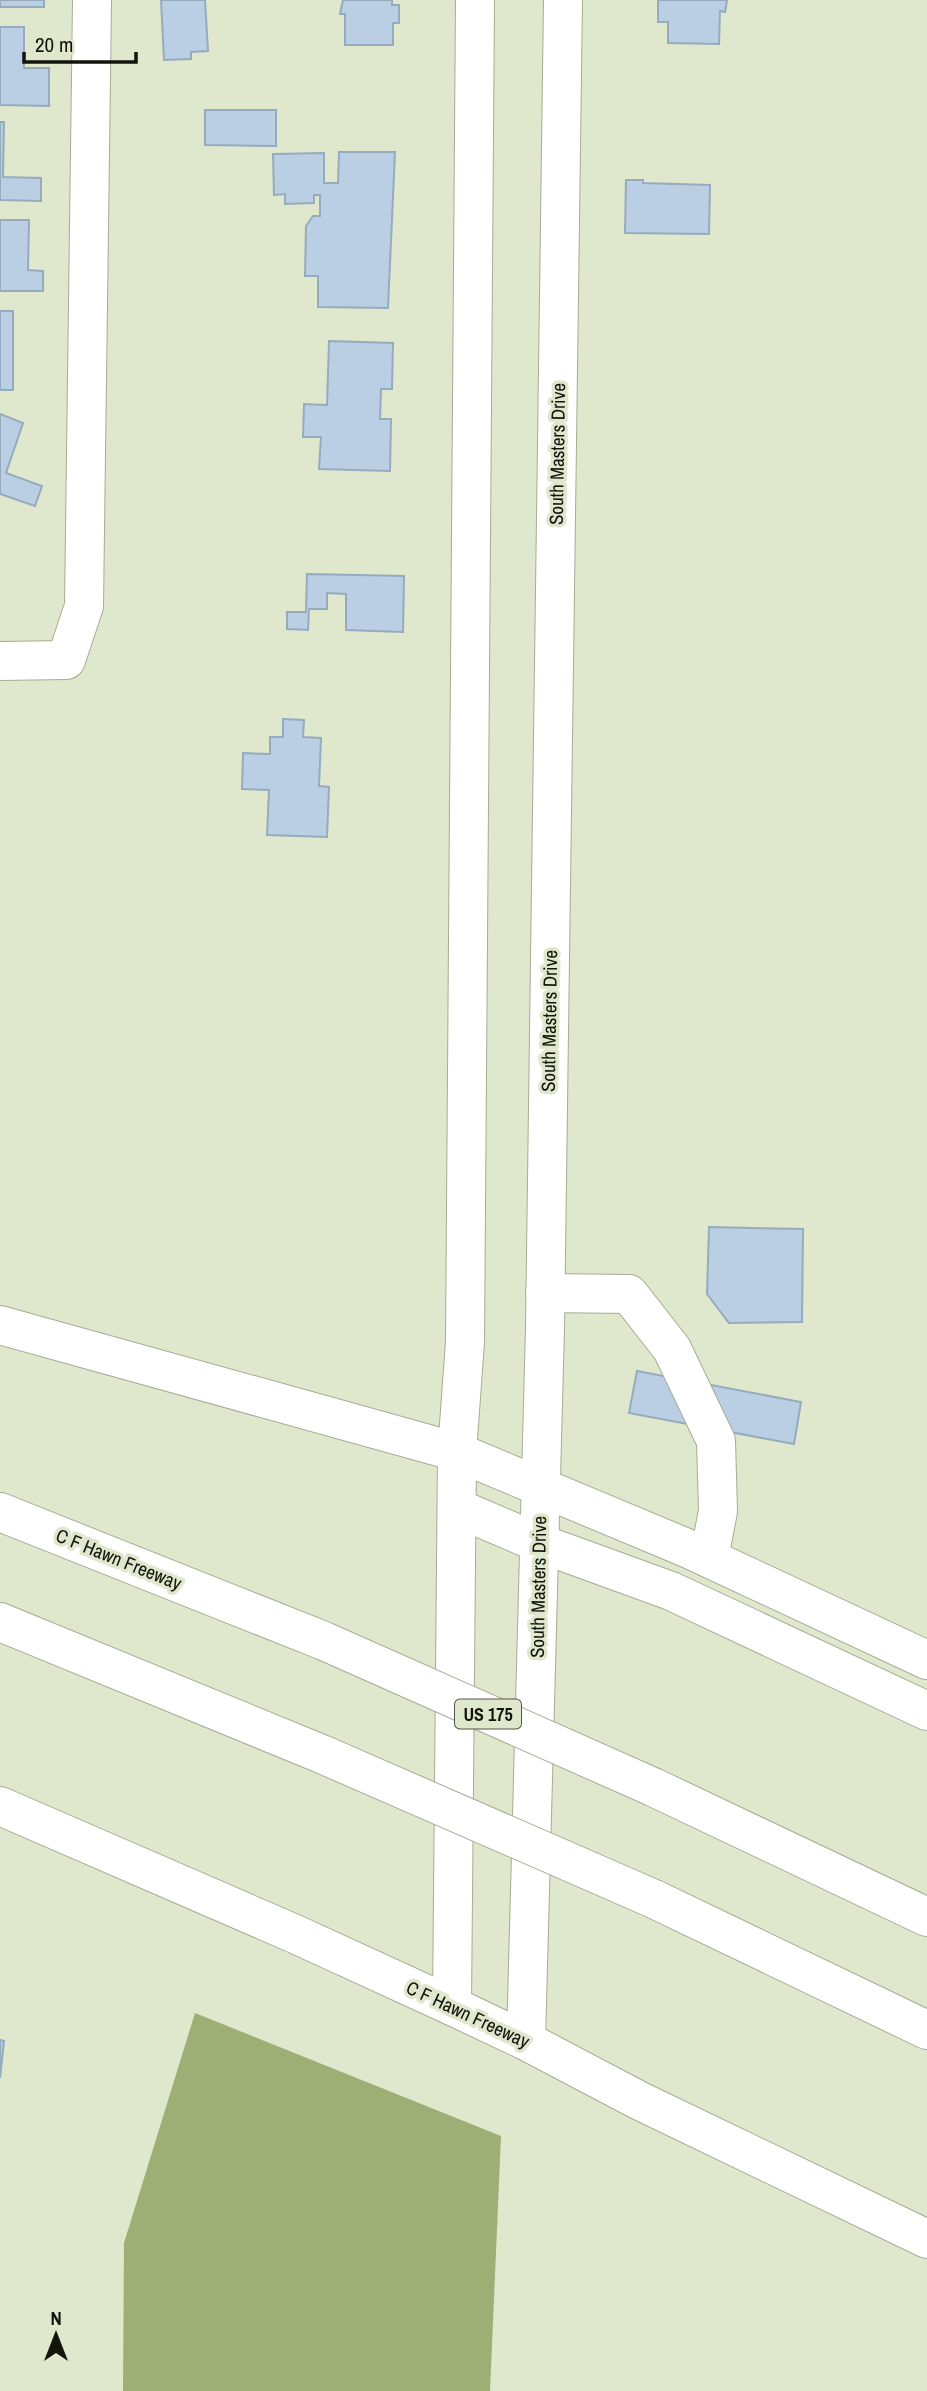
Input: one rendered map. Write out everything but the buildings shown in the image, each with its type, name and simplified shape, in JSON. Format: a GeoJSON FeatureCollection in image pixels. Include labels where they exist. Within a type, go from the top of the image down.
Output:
{"type":"FeatureCollection","features":[{"type":"Feature","properties":{"kind":"main road"},"geometry":{"type":"LineString","coordinates":[[0,661],[66,660],[83,606],[92,0]]}},
{"type":"Feature","properties":{"kind":"main road"},"geometry":{"type":"LineString","coordinates":[[452,2006],[457,1452],[465,1328],[475,0]]}},
{"type":"Feature","properties":{"kind":"main road","name":"South Masters Drive"},"geometry":{"type":"LineString","coordinates":[[526,2041],[545,1293],[563,0]]}},
{"type":"Feature","properties":{"kind":"main road"},"geometry":{"type":"LineString","coordinates":[[545,1293],[629,1294],[672,1349],[716,1441],[718,1511],[709,1558]]}},
{"type":"Feature","properties":{"kind":"main road"},"geometry":{"type":"LineString","coordinates":[[0,1325],[457,1452],[709,1558],[927,1660]]}},
{"type":"Feature","properties":{"kind":"main road"},"geometry":{"type":"LineString","coordinates":[[457,1508],[539,1543],[671,1591],[927,1711]]}},
{"type":"Feature","properties":{"kind":"main road","name":"C F Hawn Freeway"},"geometry":{"type":"LineString","coordinates":[[0,1512],[324,1641],[653,1787],[927,1917]]}},
{"type":"Feature","properties":{"kind":"main road"},"geometry":{"type":"LineString","coordinates":[[0,1622],[324,1755],[654,1899],[927,2029]]}},
{"type":"Feature","properties":{"kind":"main road","name":"C F Hawn Freeway"},"geometry":{"type":"LineString","coordinates":[[0,1806],[295,1934],[452,2006],[526,2041],[640,2101],[927,2239]]}},
{"type":"Feature","properties":{"kind":"green space"},"geometry":{"type":"Polygon","coordinates":[[[195,2013],[501,2136],[490,2391],[123,2391],[124,2243],[195,2013]]]}}]}
